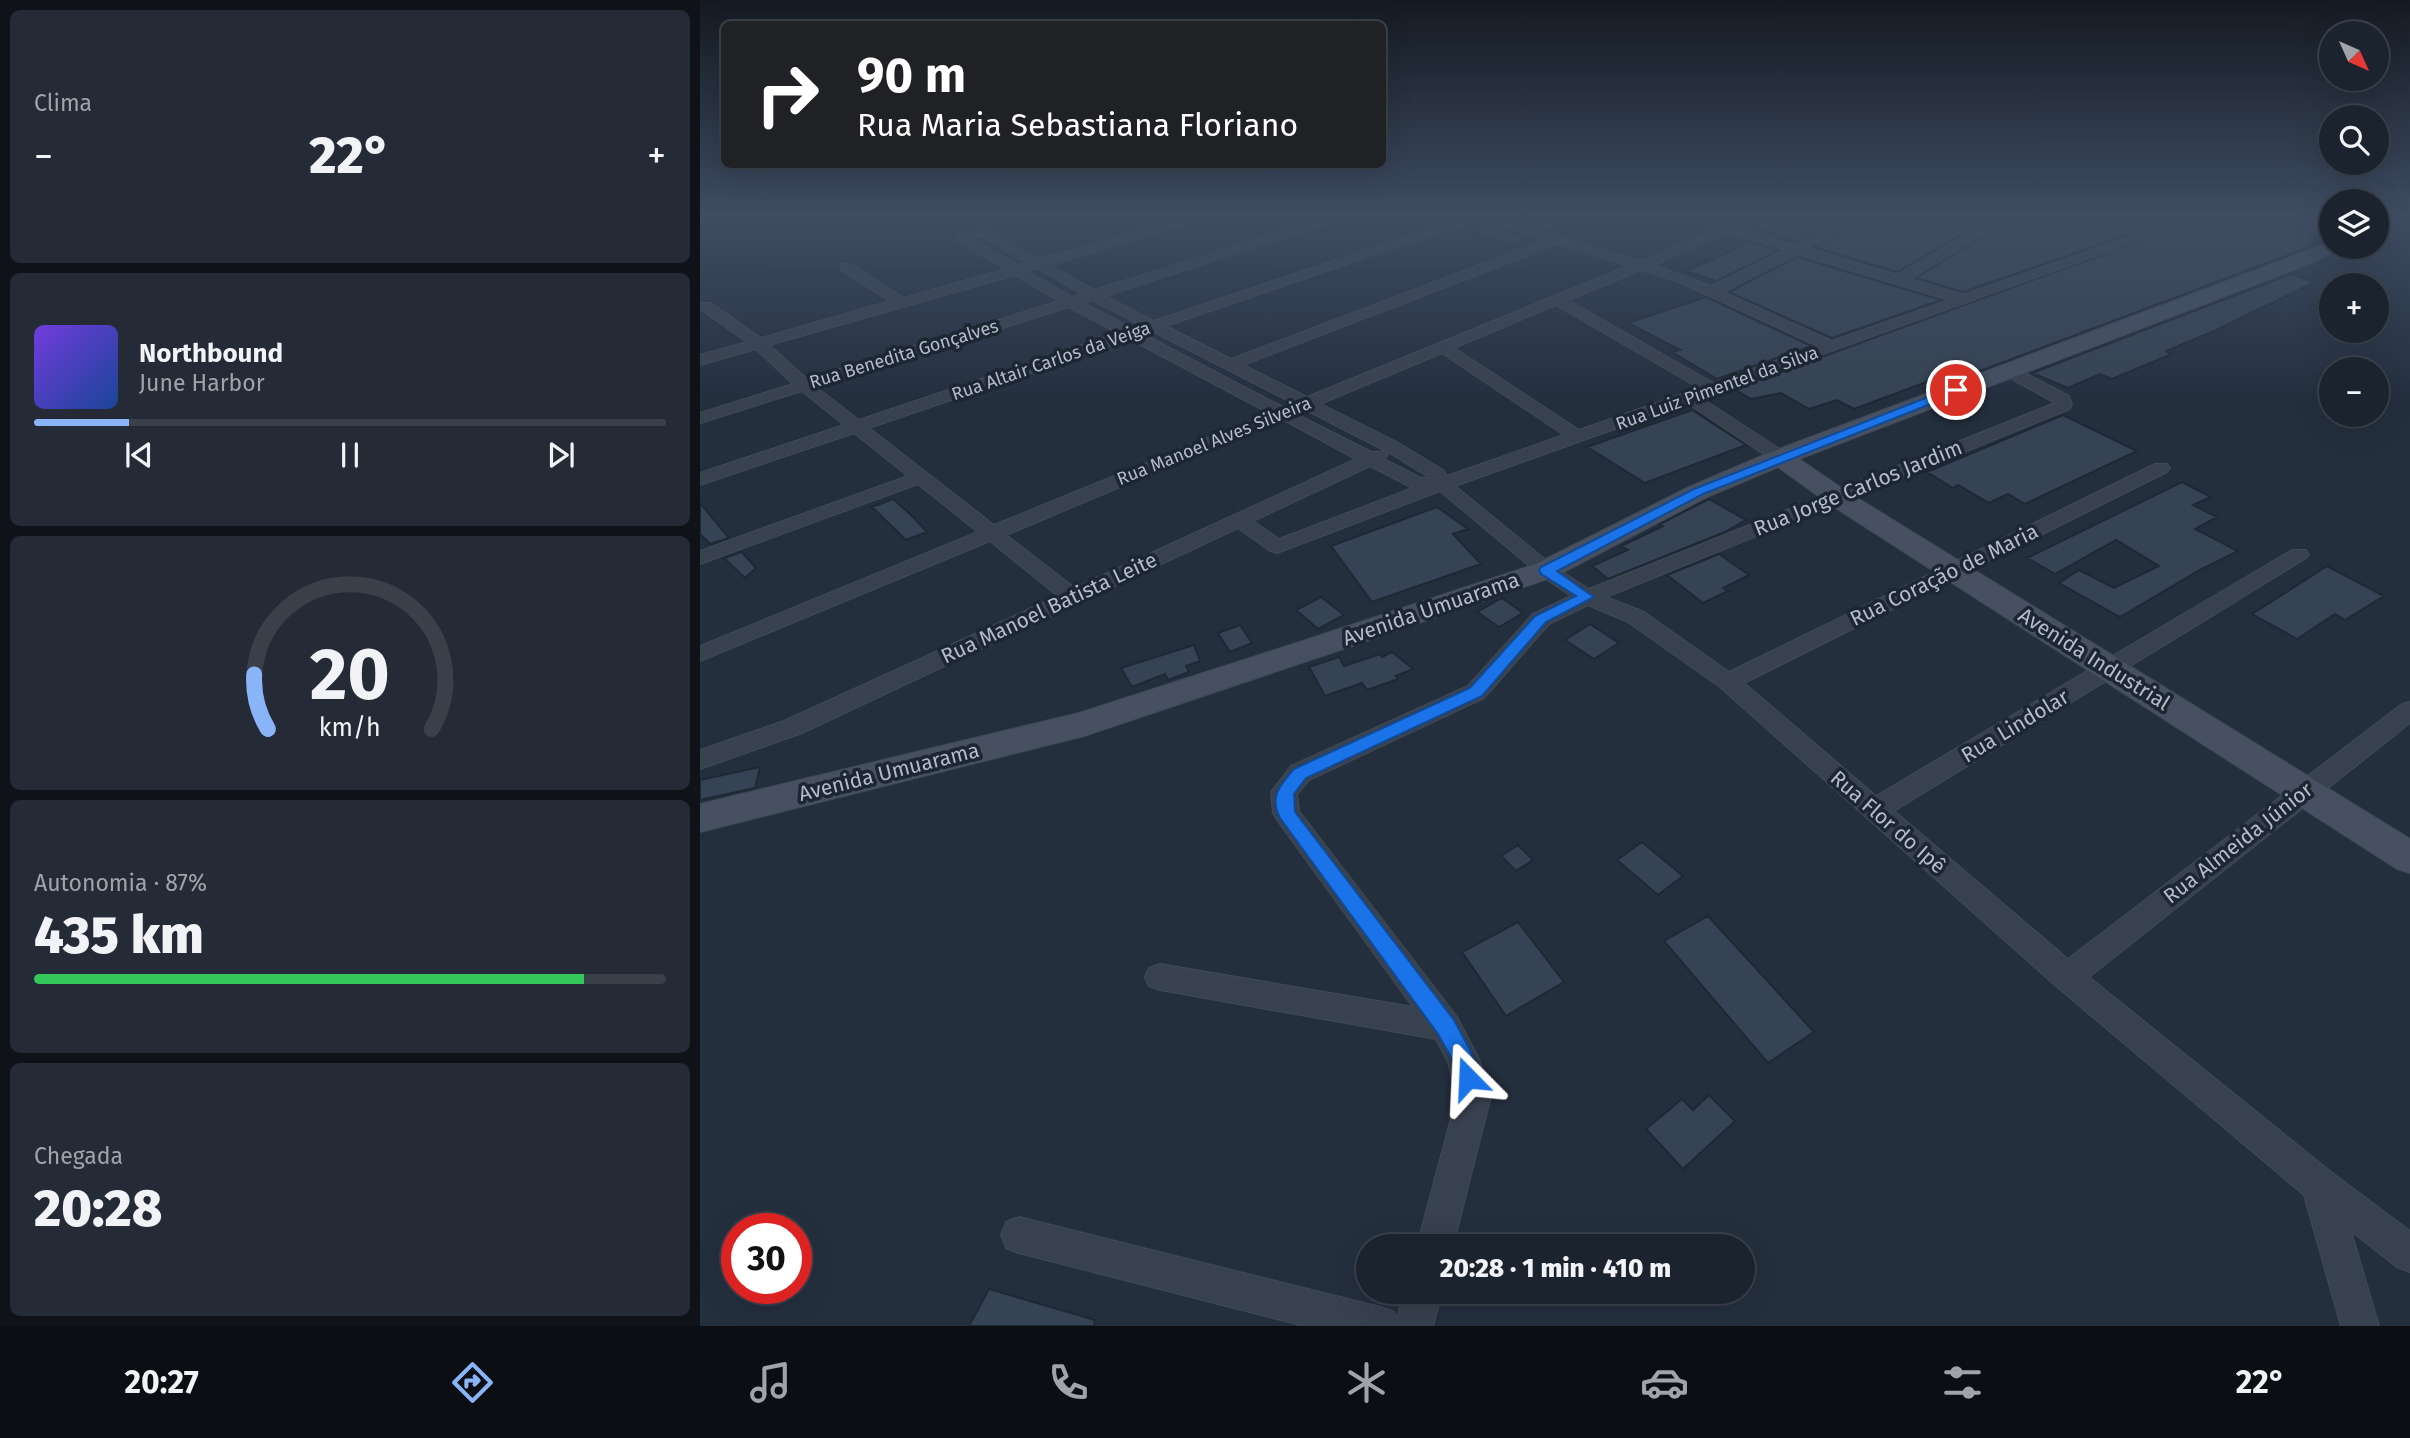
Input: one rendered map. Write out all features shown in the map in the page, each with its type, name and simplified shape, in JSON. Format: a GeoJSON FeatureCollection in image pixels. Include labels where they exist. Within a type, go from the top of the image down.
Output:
{"type":"FeatureCollection","features":[{"type":"Feature","properties":{"kind":"street"},"geometry":{"type":"LineString","coordinates":[[862,277],[901,302]]}},
{"type":"Feature","properties":{"kind":"street"},"geometry":{"type":"LineString","coordinates":[[700,360],[995,277]]}},
{"type":"Feature","properties":{"kind":"street"},"geometry":{"type":"LineString","coordinates":[[1027,277],[1418,484],[1442,484]]}},
{"type":"Feature","properties":{"kind":"street","name":"Rua Flor do Ipê"},"geometry":{"type":"LineString","coordinates":[[1062,277],[1394,448],[1437,474],[1442,484],[1546,570],[1587,597],[1636,617],[1728,682],[2067,977],[2319,1184],[2410,1254]]}},
{"type":"Feature","properties":{"kind":"street","name":"Rua Benedita Gonçalves"},"geometry":{"type":"LineString","coordinates":[[700,418],[1152,277]]}},
{"type":"Feature","properties":{"kind":"street","name":"Rua Altair Carlos da Veiga"},"geometry":{"type":"LineString","coordinates":[[700,479],[1298,277]]}},
{"type":"Feature","properties":{"kind":"street"},"geometry":{"type":"LineString","coordinates":[[1232,363],[1459,277]]}},
{"type":"Feature","properties":{"kind":"street","name":"Rua Manoel Alves Silveira"},"geometry":{"type":"LineString","coordinates":[[700,654],[1614,277]]}},
{"type":"Feature","properties":{"kind":"street"},"geometry":{"type":"LineString","coordinates":[[1675,277],[1713,291],[1832,347]]}},
{"type":"Feature","properties":{"kind":"street"},"geometry":{"type":"LineString","coordinates":[[1713,291],[1742,277]]}},
{"type":"Feature","properties":{"kind":"street"},"geometry":{"type":"LineString","coordinates":[[1893,277],[1962,299]]}},
{"type":"Feature","properties":{"kind":"street"},"geometry":{"type":"LineString","coordinates":[[1900,279],[1904,277]]}},
{"type":"Feature","properties":{"kind":"street","name":"Rua Luiz Pimentel da Silva"},"geometry":{"type":"LineString","coordinates":[[1239,520],[1278,547],[1442,484],[2025,277]]}},
{"type":"Feature","properties":{"kind":"street","name":"Avenida Umuarama"},"geometry":{"type":"LineString","coordinates":[[700,818],[1084,724],[1546,570],[1698,492],[1780,457],[2258,277]]}},
{"type":"Feature","properties":{"kind":"street"},"geometry":{"type":"LineString","coordinates":[[1558,300],[1713,389]]}},
{"type":"Feature","properties":{"kind":"street"},"geometry":{"type":"LineString","coordinates":[[700,307],[706,306],[759,344],[804,386],[1073,597]]}},
{"type":"Feature","properties":{"kind":"street"},"geometry":{"type":"LineString","coordinates":[[1443,347],[1579,437]]}},
{"type":"Feature","properties":{"kind":"street","name":"Rua Jorge Carlos Jardim"},"geometry":{"type":"LineString","coordinates":[[1438,1234],[1474,1096],[1463,1059],[1446,1027],[1286,813],[1284,792],[1300,774],[1476,692],[1541,619],[1587,597],[2064,405],[2063,399],[2007,370]]}},
{"type":"Feature","properties":{"kind":"street"},"geometry":{"type":"LineString","coordinates":[[1690,398],[1780,457]]}},
{"type":"Feature","properties":{"kind":"street","name":"Rua Manoel Batista Leite"},"geometry":{"type":"LineString","coordinates":[[700,760],[793,727],[1394,448]]}},
{"type":"Feature","properties":{"kind":"street","name":"Avenida Industrial"},"geometry":{"type":"LineString","coordinates":[[1780,457],[1837,497],[2410,858]]}},
{"type":"Feature","properties":{"kind":"street","name":"Rua Coração de Maria"},"geometry":{"type":"LineString","coordinates":[[1728,682],[2161,468]]}},
{"type":"Feature","properties":{"kind":"street"},"geometry":{"type":"LineString","coordinates":[[700,558],[921,477]]}},
{"type":"Feature","properties":{"kind":"street","name":"Rua Lindolar"},"geometry":{"type":"LineString","coordinates":[[1874,810],[2299,554]]}},
{"type":"Feature","properties":{"kind":"street","name":"Rua Almeida Júnior"},"geometry":{"type":"LineString","coordinates":[[2067,977],[2410,710]]}},
{"type":"Feature","properties":{"kind":"street"},"geometry":{"type":"LineString","coordinates":[[1160,976],[1446,1027]]}},
{"type":"Feature","properties":{"kind":"street"},"geometry":{"type":"LineString","coordinates":[[2319,1184],[2360,1326]]}},
{"type":"Feature","properties":{"kind":"street"},"geometry":{"type":"LineString","coordinates":[[1019,1235],[1380,1326]]}},
{"type":"Feature","properties":{"kind":"street"},"geometry":{"type":"LineString","coordinates":[[1415,1326],[1420,1304]]}},
{"type":"Feature","properties":{"kind":"building"},"geometry":{"type":"Polygon","coordinates":[[[1704,277],[1725,277],[1716,281],[1704,277]]]}},
{"type":"Feature","properties":{"kind":"building"},"geometry":{"type":"Polygon","coordinates":[[[1758,277],[1864,277],[1941,300],[1832,338],[1729,292],[1758,277]]]}},
{"type":"Feature","properties":{"kind":"building"},"geometry":{"type":"Polygon","coordinates":[[[1918,277],[2007,277],[1963,292],[1916,278],[1918,277]]]}},
{"type":"Feature","properties":{"kind":"building"},"geometry":{"type":"Polygon","coordinates":[[[2042,277],[2230,277],[1940,386],[1932,380],[1854,409],[1837,400],[1809,409],[1781,393],[1751,399],[1734,389],[2042,277]]]}},
{"type":"Feature","properties":{"kind":"building"},"geometry":{"type":"Polygon","coordinates":[[[2283,277],[2300,277],[2315,282],[2166,351],[2172,354],[2112,379],[2100,374],[2068,388],[2032,373],[2283,277]]]}},
{"type":"Feature","properties":{"kind":"building"},"geometry":{"type":"Polygon","coordinates":[[[1706,297],[1811,346],[1717,379],[1672,352],[1680,350],[1628,323],[1706,297]]]}},
{"type":"Feature","properties":{"kind":"building"},"geometry":{"type":"Polygon","coordinates":[[[1692,410],[1746,445],[1645,483],[1587,447],[1692,410]]]}},
{"type":"Feature","properties":{"kind":"building"},"geometry":{"type":"Polygon","coordinates":[[[2063,415],[2137,451],[2025,504],[2008,494],[1989,503],[1958,485],[1953,488],[1927,472],[2063,415]]]}},
{"type":"Feature","properties":{"kind":"building"},"geometry":{"type":"Polygon","coordinates":[[[2182,482],[2211,497],[2193,505],[2217,517],[2195,529],[2238,551],[2120,617],[2059,583],[2079,570],[2114,588],[2159,566],[2116,540],[2055,574],[2027,558],[2182,482]]]}},
{"type":"Feature","properties":{"kind":"building"},"geometry":{"type":"Polygon","coordinates":[[[893,499],[927,532],[906,540],[872,507],[893,499]]]}},
{"type":"Feature","properties":{"kind":"building"},"geometry":{"type":"Polygon","coordinates":[[[1709,499],[1746,520],[1725,532],[1608,579],[1592,566],[1628,550],[1621,546],[1663,526],[1660,524],[1709,499]]]}},
{"type":"Feature","properties":{"kind":"building"},"geometry":{"type":"Polygon","coordinates":[[[700,503],[729,538],[710,544],[700,534],[700,503]]]}},
{"type":"Feature","properties":{"kind":"building"},"geometry":{"type":"Polygon","coordinates":[[[1437,507],[1468,529],[1453,534],[1481,564],[1372,602],[1331,546],[1437,507]]]}},
{"type":"Feature","properties":{"kind":"building"},"geometry":{"type":"Polygon","coordinates":[[[742,552],[756,568],[745,578],[724,558],[742,552]]]}},
{"type":"Feature","properties":{"kind":"building"},"geometry":{"type":"Polygon","coordinates":[[[1719,554],[1749,575],[1723,588],[1728,591],[1703,603],[1667,575],[1719,554]]]}},
{"type":"Feature","properties":{"kind":"building"},"geometry":{"type":"Polygon","coordinates":[[[2327,566],[2384,596],[2345,620],[2335,614],[2297,639],[2252,614],[2327,566]]]}},
{"type":"Feature","properties":{"kind":"building"},"geometry":{"type":"Polygon","coordinates":[[[1321,597],[1344,615],[1318,629],[1296,610],[1321,597]]]}},
{"type":"Feature","properties":{"kind":"building"},"geometry":{"type":"Polygon","coordinates":[[[1502,598],[1523,613],[1499,627],[1477,612],[1502,598]]]}},
{"type":"Feature","properties":{"kind":"building"},"geometry":{"type":"Polygon","coordinates":[[[1590,624],[1619,643],[1594,659],[1565,640],[1590,624]]]}},
{"type":"Feature","properties":{"kind":"building"},"geometry":{"type":"Polygon","coordinates":[[[1240,625],[1252,643],[1230,652],[1218,633],[1240,625]]]}},
{"type":"Feature","properties":{"kind":"building"},"geometry":{"type":"Polygon","coordinates":[[[1194,645],[1200,661],[1186,666],[1189,672],[1168,680],[1165,674],[1132,687],[1121,668],[1194,645]]]}},
{"type":"Feature","properties":{"kind":"building"},"geometry":{"type":"Polygon","coordinates":[[[1392,652],[1413,669],[1396,676],[1398,679],[1367,690],[1362,683],[1325,696],[1309,667],[1339,657],[1344,666],[1392,652]]]}},
{"type":"Feature","properties":{"kind":"building"},"geometry":{"type":"Polygon","coordinates":[[[760,767],[755,788],[700,800],[700,780],[760,767]]]}},
{"type":"Feature","properties":{"kind":"building"},"geometry":{"type":"Polygon","coordinates":[[[1642,842],[1683,876],[1658,895],[1617,860],[1642,842]]]}},
{"type":"Feature","properties":{"kind":"building"},"geometry":{"type":"Polygon","coordinates":[[[1518,845],[1533,860],[1516,871],[1501,856],[1518,845]]]}},
{"type":"Feature","properties":{"kind":"building"},"geometry":{"type":"Polygon","coordinates":[[[1708,916],[1814,1032],[1768,1063],[1664,941],[1708,916]]]}},
{"type":"Feature","properties":{"kind":"building"},"geometry":{"type":"Polygon","coordinates":[[[1518,922],[1564,982],[1506,1016],[1462,952],[1518,922]]]}},
{"type":"Feature","properties":{"kind":"building"},"geometry":{"type":"Polygon","coordinates":[[[1709,1095],[1735,1121],[1683,1169],[1646,1129],[1682,1099],[1693,1110],[1709,1095]]]}},
{"type":"Feature","properties":{"kind":"building"},"geometry":{"type":"Polygon","coordinates":[[[989,1289],[1095,1320],[1094,1326],[969,1326],[989,1289]]]}},
{"type":"Feature","properties":{"kind":"route"},"geometry":{"type":"LineString","coordinates":[[1468,1078],[1463,1059],[1446,1027],[1286,813],[1284,792],[1300,774],[1476,692],[1541,619],[1587,597],[1546,570],[1698,492],[1780,457],[1956,390]]}}]}
